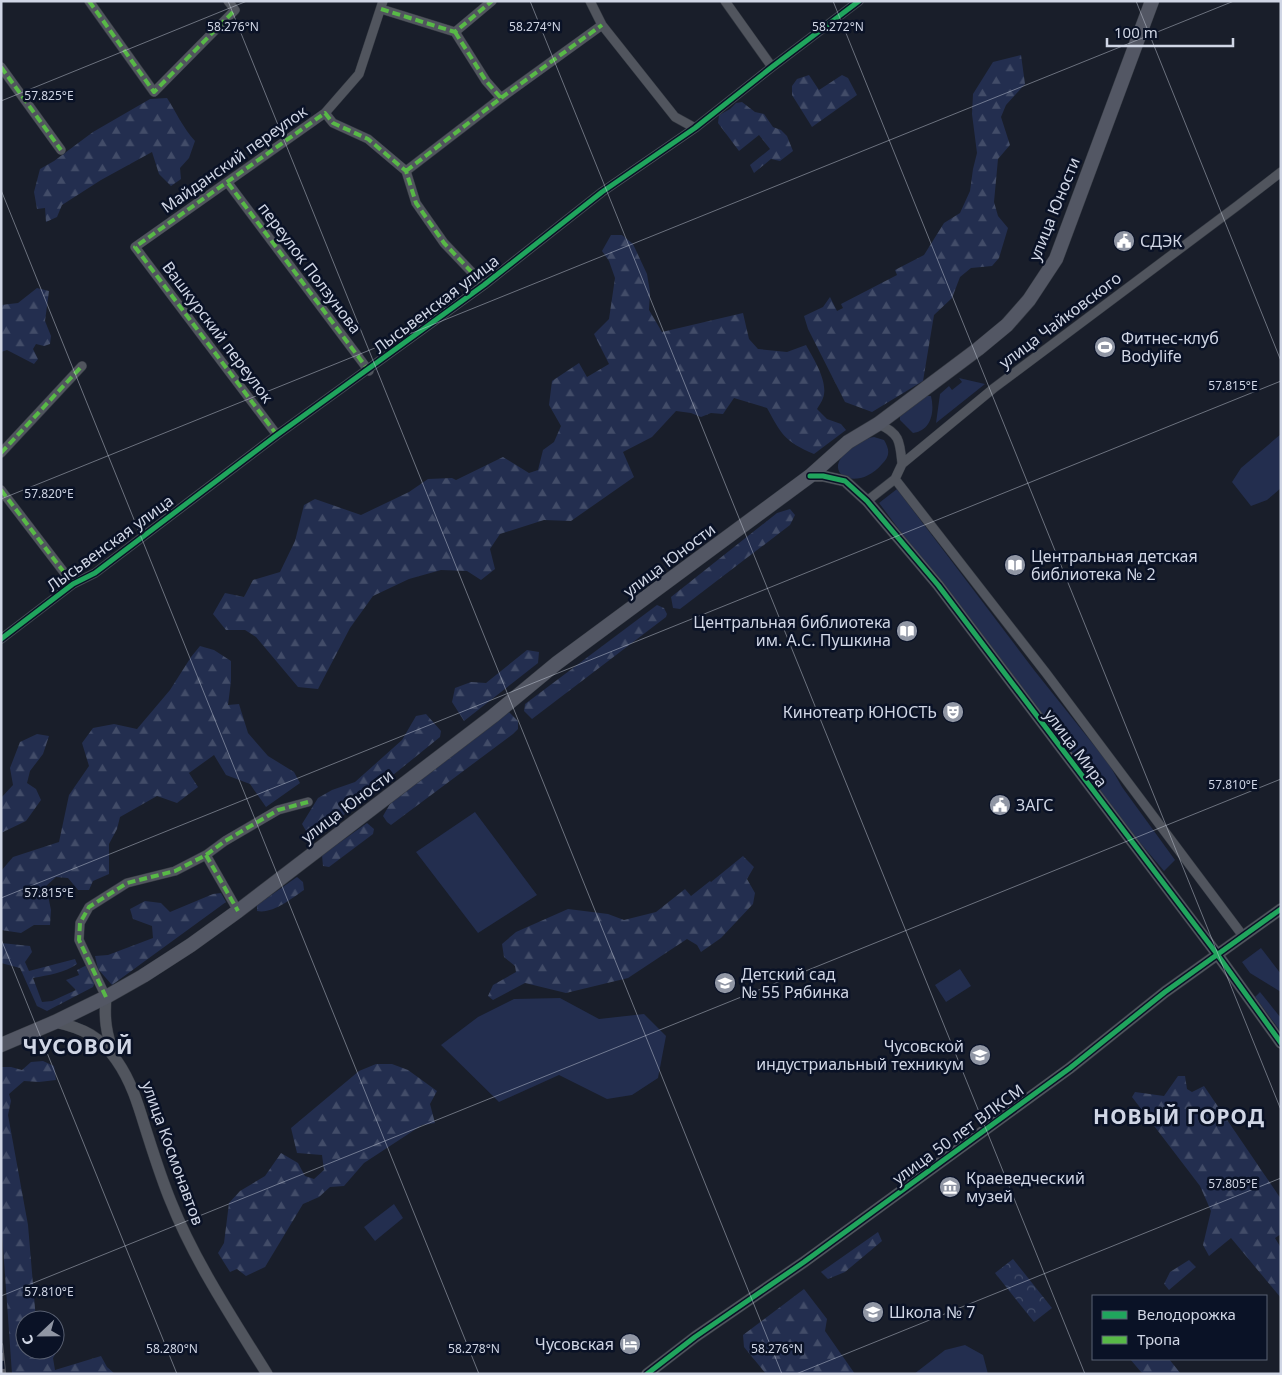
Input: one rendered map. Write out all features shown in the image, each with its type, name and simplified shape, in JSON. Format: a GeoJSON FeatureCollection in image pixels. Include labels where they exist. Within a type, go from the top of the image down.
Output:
{"type":"FeatureCollection","features":[{"type":"Feature","properties":{"kind":"main road","name":"улица Юности"},"geometry":{"type":"LineString","coordinates":[[1,1045],[55,1022],[106,997],[143,976],[238,911],[493,716],[557,663],[810,476],[848,442],[878,424],[1007,325],[1030,300],[1056,258],[1152,1]]}},
{"type":"Feature","properties":{"kind":"street"},"geometry":{"type":"LineString","coordinates":[[89,1],[154,92],[235,10],[228,1]]}},
{"type":"Feature","properties":{"kind":"street"},"geometry":{"type":"LineString","coordinates":[[454,32],[492,1]]}},
{"type":"Feature","properties":{"kind":"street"},"geometry":{"type":"LineString","coordinates":[[590,1],[602,25],[675,117],[695,128]]}},
{"type":"Feature","properties":{"kind":"street"},"geometry":{"type":"LineString","coordinates":[[725,1],[772,67]]}},
{"type":"Feature","properties":{"kind":"street","name":"Лысьвенская улица"},"geometry":{"type":"LineString","coordinates":[[1,639],[73,584],[95,573],[277,435],[484,285],[602,192],[695,128],[859,1]]}},
{"type":"Feature","properties":{"kind":"street"},"geometry":{"type":"LineString","coordinates":[[325,113],[359,74],[382,5],[454,32],[486,81],[501,98]]}},
{"type":"Feature","properties":{"kind":"street"},"geometry":{"type":"LineString","coordinates":[[484,285],[444,243],[416,203],[406,171],[501,98],[602,25]]}},
{"type":"Feature","properties":{"kind":"street"},"geometry":{"type":"LineString","coordinates":[[1,67],[61,150]]}},
{"type":"Feature","properties":{"kind":"street","name":"Майданский переулок"},"geometry":{"type":"LineString","coordinates":[[135,247],[325,113],[334,123],[368,139],[406,171]]}},
{"type":"Feature","properties":{"kind":"street","name":"улица Чайковского"},"geometry":{"type":"LineString","coordinates":[[867,501],[895,479],[902,464],[994,388],[1281,172]]}},
{"type":"Feature","properties":{"kind":"street","name":"переулок Ползунова"},"geometry":{"type":"LineString","coordinates":[[228,183],[369,370]]}},
{"type":"Feature","properties":{"kind":"street","name":"Вашкурский переулок"},"geometry":{"type":"LineString","coordinates":[[135,247],[277,435]]}},
{"type":"Feature","properties":{"kind":"street"},"geometry":{"type":"LineString","coordinates":[[1,453],[82,366]]}},
{"type":"Feature","properties":{"kind":"street"},"geometry":{"type":"LineString","coordinates":[[878,424],[888,428],[897,435],[901,446],[902,464]]}},
{"type":"Feature","properties":{"kind":"street","name":"улица Мира"},"geometry":{"type":"LineString","coordinates":[[810,476],[845,480],[867,501],[965,619],[1217,954],[1281,1044]]}},
{"type":"Feature","properties":{"kind":"street","name":"улица Мира"},"geometry":{"type":"LineString","coordinates":[[895,479],[1046,673],[1243,936]]}},
{"type":"Feature","properties":{"kind":"street"},"geometry":{"type":"LineString","coordinates":[[1,490],[73,584]]}},
{"type":"Feature","properties":{"kind":"street"},"geometry":{"type":"LineString","coordinates":[[117,1060],[106,1033],[104,1012],[106,997],[80,940],[80,923],[88,907],[127,883],[175,871],[206,855],[225,841],[278,810],[308,802]]}},
{"type":"Feature","properties":{"kind":"street"},"geometry":{"type":"LineString","coordinates":[[206,855],[238,911]]}},
{"type":"Feature","properties":{"kind":"street","name":"улица 50 лет ВЛКСМ"},"geometry":{"type":"LineString","coordinates":[[646,1374],[695,1337],[804,1262],[1070,1068],[1166,992],[1281,909]]}},
{"type":"Feature","properties":{"kind":"street","name":"улица Космонавтов"},"geometry":{"type":"LineString","coordinates":[[55,1022],[89,1032],[117,1060],[133,1089],[164,1184],[187,1237],[222,1300],[267,1374]]}},
{"type":"Feature","properties":{"kind":"green space"},"geometry":{"type":"Polygon","coordinates":[[[1021,55],[1025,84],[1006,105],[1001,117],[1010,145],[998,159],[994,202],[998,216],[1008,228],[999,258],[992,266],[971,268],[960,277],[952,298],[934,315],[923,381],[872,412],[845,402],[808,329],[804,316],[823,307],[830,297],[837,311],[843,308],[841,304],[897,275],[895,270],[924,255],[944,223],[960,213],[970,191],[977,153],[972,114],[973,94],[993,62],[1021,55]]]}},
{"type":"Feature","properties":{"kind":"green space"},"geometry":{"type":"Polygon","coordinates":[[[809,75],[819,90],[842,75],[848,78],[857,95],[812,127],[792,95],[792,86],[797,79],[809,75]]]}},
{"type":"Feature","properties":{"kind":"green space"},"geometry":{"type":"Polygon","coordinates":[[[167,98],[195,141],[189,158],[180,168],[181,179],[171,186],[159,174],[152,152],[101,180],[62,205],[57,217],[46,222],[45,208],[37,209],[34,192],[40,169],[93,132],[150,99],[167,98]]]}},
{"type":"Feature","properties":{"kind":"green space"},"geometry":{"type":"Polygon","coordinates":[[[742,102],[755,112],[764,114],[773,127],[781,130],[787,136],[793,151],[780,161],[771,159],[754,173],[750,165],[770,149],[759,135],[739,151],[718,123],[719,115],[736,103],[742,102]]]}},
{"type":"Feature","properties":{"kind":"green space"},"geometry":{"type":"Polygon","coordinates":[[[611,235],[622,235],[633,244],[647,274],[650,292],[649,310],[662,332],[743,313],[749,339],[758,349],[787,352],[806,345],[819,370],[824,385],[823,398],[817,409],[827,419],[841,424],[846,430],[814,454],[790,441],[776,425],[767,408],[734,398],[723,414],[711,413],[701,417],[691,413],[676,411],[652,437],[623,452],[634,477],[571,521],[544,520],[500,534],[490,549],[495,569],[481,580],[467,571],[441,570],[409,579],[373,596],[350,628],[318,689],[298,687],[256,637],[245,630],[226,630],[213,614],[225,593],[244,597],[253,580],[280,572],[295,541],[304,505],[315,499],[361,515],[409,492],[428,479],[452,478],[456,480],[503,457],[529,473],[538,470],[543,450],[554,442],[561,426],[549,405],[552,381],[579,363],[587,377],[609,364],[594,334],[609,319],[615,278],[609,261],[602,251],[611,235]]]}},
{"type":"Feature","properties":{"kind":"green space"},"geometry":{"type":"Polygon","coordinates":[[[37,288],[49,291],[45,321],[51,336],[50,344],[44,346],[36,344],[33,349],[38,359],[34,364],[7,350],[1,352],[1,305],[18,303],[37,288]]]}},
{"type":"Feature","properties":{"kind":"green space"},"geometry":{"type":"Polygon","coordinates":[[[959,378],[985,384],[936,423],[940,394],[949,386],[952,390],[962,382],[959,378]]]}},
{"type":"Feature","properties":{"kind":"green space"},"geometry":{"type":"Polygon","coordinates":[[[925,396],[931,396],[932,414],[928,425],[924,429],[913,433],[900,420],[900,413],[925,396]]]}},
{"type":"Feature","properties":{"kind":"green space"},"geometry":{"type":"Polygon","coordinates":[[[1281,434],[1281,488],[1267,500],[1251,506],[1232,482],[1241,468],[1281,434]]]}},
{"type":"Feature","properties":{"kind":"green space"},"geometry":{"type":"Polygon","coordinates":[[[874,437],[884,440],[886,444],[888,456],[885,461],[872,473],[862,478],[852,479],[845,477],[839,472],[838,466],[841,458],[850,449],[858,443],[874,437]]]}},
{"type":"Feature","properties":{"kind":"green space"},"geometry":{"type":"Polygon","coordinates":[[[897,489],[1034,670],[1109,764],[1122,787],[1175,860],[1164,871],[1103,799],[879,503],[897,489]]]}},
{"type":"Feature","properties":{"kind":"green space"},"geometry":{"type":"Polygon","coordinates":[[[790,509],[795,515],[790,525],[680,609],[673,608],[671,597],[777,513],[790,509]]]}},
{"type":"Feature","properties":{"kind":"green space"},"geometry":{"type":"Polygon","coordinates":[[[657,605],[664,608],[667,614],[666,617],[532,719],[524,711],[525,704],[657,605]]]}},
{"type":"Feature","properties":{"kind":"green space"},"geometry":{"type":"Polygon","coordinates":[[[200,646],[214,650],[231,661],[228,705],[239,704],[248,733],[268,756],[294,772],[300,783],[266,807],[250,784],[226,775],[214,755],[189,773],[198,787],[177,803],[157,796],[120,817],[117,829],[109,844],[109,874],[93,881],[89,890],[78,890],[68,878],[56,877],[46,886],[51,910],[50,925],[34,925],[21,933],[1,930],[1,871],[13,857],[59,842],[69,795],[89,766],[82,743],[93,728],[114,724],[137,729],[170,690],[200,646]]]}},
{"type":"Feature","properties":{"kind":"green space"},"geometry":{"type":"Polygon","coordinates":[[[527,650],[539,652],[538,663],[464,721],[452,702],[455,688],[471,682],[486,683],[527,650]]]}},
{"type":"Feature","properties":{"kind":"green space"},"geometry":{"type":"Polygon","coordinates":[[[509,712],[518,721],[518,729],[513,734],[391,825],[387,822],[383,816],[391,802],[509,712]]]}},
{"type":"Feature","properties":{"kind":"green space"},"geometry":{"type":"Polygon","coordinates":[[[426,714],[441,731],[440,737],[319,835],[310,838],[302,824],[318,798],[332,790],[355,782],[402,740],[416,716],[426,714]]]}},
{"type":"Feature","properties":{"kind":"green space"},"geometry":{"type":"Polygon","coordinates":[[[37,734],[49,736],[43,754],[30,771],[27,783],[36,789],[41,800],[26,821],[1,833],[1,798],[13,785],[10,768],[20,742],[37,734]]]}},
{"type":"Feature","properties":{"kind":"green space"},"geometry":{"type":"Polygon","coordinates":[[[475,812],[537,895],[478,933],[416,852],[475,812]]]}},
{"type":"Feature","properties":{"kind":"green space"},"geometry":{"type":"Polygon","coordinates":[[[367,823],[374,829],[373,834],[329,867],[323,866],[322,855],[367,823]]]}},
{"type":"Feature","properties":{"kind":"green space"},"geometry":{"type":"Polygon","coordinates":[[[743,856],[754,867],[747,879],[755,893],[753,904],[721,938],[701,952],[697,945],[687,939],[628,978],[566,993],[525,983],[493,1000],[488,996],[493,985],[516,972],[515,966],[504,957],[502,944],[516,932],[568,909],[608,914],[624,920],[656,912],[685,889],[691,896],[743,856]]]}},
{"type":"Feature","properties":{"kind":"green space"},"geometry":{"type":"Polygon","coordinates":[[[297,877],[303,882],[304,890],[275,908],[257,911],[257,905],[297,877]]]}},
{"type":"Feature","properties":{"kind":"green space"},"geometry":{"type":"Polygon","coordinates":[[[221,893],[226,902],[112,985],[98,969],[95,956],[108,955],[153,938],[152,926],[133,919],[130,909],[145,901],[161,903],[170,912],[213,894],[221,893]]]}},
{"type":"Feature","properties":{"kind":"green space"},"geometry":{"type":"Polygon","coordinates":[[[1,943],[30,946],[32,952],[25,962],[29,971],[75,959],[77,964],[67,970],[33,978],[42,1002],[52,1001],[76,990],[66,980],[79,975],[77,970],[87,965],[96,980],[93,987],[47,1011],[37,1006],[20,968],[1,963],[1,943]]]}},
{"type":"Feature","properties":{"kind":"green space"},"geometry":{"type":"Polygon","coordinates":[[[1261,948],[1281,974],[1281,992],[1250,973],[1242,962],[1261,948]]]}},
{"type":"Feature","properties":{"kind":"green space"},"geometry":{"type":"Polygon","coordinates":[[[960,969],[971,986],[946,1002],[935,985],[960,969]]]}},
{"type":"Feature","properties":{"kind":"green space"},"geometry":{"type":"Polygon","coordinates":[[[1260,992],[1281,1018],[1281,1032],[1255,997],[1260,992]]]}},
{"type":"Feature","properties":{"kind":"green space"},"geometry":{"type":"Polygon","coordinates":[[[560,998],[599,1019],[644,1014],[666,1036],[658,1078],[632,1095],[607,1099],[559,1075],[499,1102],[441,1045],[478,1017],[514,999],[560,998]]]}},
{"type":"Feature","properties":{"kind":"green space"},"geometry":{"type":"Polygon","coordinates":[[[43,1061],[54,1066],[56,1080],[24,1081],[9,1094],[11,1101],[8,1115],[28,1225],[35,1310],[15,1310],[15,1360],[53,1360],[55,1370],[101,1356],[107,1367],[115,1374],[12,1374],[1,1218],[1,1067],[22,1070],[31,1062],[43,1061]]]}},
{"type":"Feature","properties":{"kind":"green space"},"geometry":{"type":"Polygon","coordinates":[[[376,1064],[392,1064],[408,1070],[437,1091],[430,1104],[435,1123],[422,1125],[364,1163],[344,1186],[330,1187],[319,1197],[303,1204],[265,1267],[246,1276],[237,1269],[230,1272],[218,1253],[224,1243],[229,1203],[240,1191],[265,1176],[281,1153],[298,1163],[305,1176],[314,1179],[324,1170],[322,1155],[297,1153],[291,1128],[359,1071],[376,1064]]]}},
{"type":"Feature","properties":{"kind":"green space"},"geometry":{"type":"Polygon","coordinates":[[[1178,1076],[1185,1076],[1187,1089],[1192,1092],[1204,1086],[1281,1199],[1281,1234],[1275,1238],[1281,1248],[1281,1298],[1231,1238],[1209,1256],[1203,1245],[1211,1211],[1200,1186],[1132,1097],[1135,1092],[1164,1096],[1178,1076]]]}},
{"type":"Feature","properties":{"kind":"green space"},"geometry":{"type":"Polygon","coordinates":[[[394,1204],[403,1218],[375,1241],[364,1227],[394,1204]]]}},
{"type":"Feature","properties":{"kind":"green space"},"geometry":{"type":"Polygon","coordinates":[[[878,1232],[882,1241],[845,1272],[828,1279],[821,1272],[878,1232]]]}},
{"type":"Feature","properties":{"kind":"green space"},"geometry":{"type":"Polygon","coordinates":[[[1013,1259],[1052,1308],[1034,1322],[995,1273],[1013,1259]]]}},
{"type":"Feature","properties":{"kind":"green space"},"geometry":{"type":"Polygon","coordinates":[[[1189,1260],[1196,1267],[1169,1290],[1164,1284],[1170,1272],[1189,1260]]]}},
{"type":"Feature","properties":{"kind":"green space"},"geometry":{"type":"Polygon","coordinates":[[[804,1289],[827,1319],[825,1331],[855,1374],[766,1374],[744,1347],[743,1335],[804,1289]]]}},
{"type":"Feature","properties":{"kind":"green space"},"geometry":{"type":"Polygon","coordinates":[[[965,1345],[983,1355],[988,1374],[914,1374],[945,1350],[965,1345]]]}},
{"type":"Feature","properties":{"kind":"green space"},"geometry":{"type":"Polygon","coordinates":[[[1131,1360],[1170,1360],[1181,1374],[1145,1374],[1131,1360]]]}},
{"type":"Feature","properties":{"kind":"railway"},"geometry":{"type":"LineString","coordinates":[[1,1345],[4,1374]]}},
{"type":"Feature","properties":{"kind":"marked path"},"geometry":{"type":"LineString","coordinates":[[89,1],[154,92],[235,10]]}},
{"type":"Feature","properties":{"kind":"marked path"},"geometry":{"type":"LineString","coordinates":[[381,9],[455,32],[492,1]]}},
{"type":"Feature","properties":{"kind":"marked path"},"geometry":{"type":"LineString","coordinates":[[406,171],[501,98],[602,25]]}},
{"type":"Feature","properties":{"kind":"marked path"},"geometry":{"type":"LineString","coordinates":[[455,32],[486,81],[501,98]]}},
{"type":"Feature","properties":{"kind":"marked path"},"geometry":{"type":"LineString","coordinates":[[1,67],[61,150]]}},
{"type":"Feature","properties":{"kind":"marked path"},"geometry":{"type":"LineString","coordinates":[[277,435],[135,247],[325,113],[333,123],[368,139],[406,171],[416,203],[444,243],[484,285]]}},
{"type":"Feature","properties":{"kind":"marked path"},"geometry":{"type":"LineString","coordinates":[[228,183],[369,371]]}},
{"type":"Feature","properties":{"kind":"marked path"},"geometry":{"type":"LineString","coordinates":[[1,453],[82,366]]}},
{"type":"Feature","properties":{"kind":"marked path"},"geometry":{"type":"LineString","coordinates":[[1,490],[73,584]]}},
{"type":"Feature","properties":{"kind":"marked path"},"geometry":{"type":"LineString","coordinates":[[106,997],[79,940],[80,923],[89,907],[127,883],[175,871],[206,855],[225,841],[278,810],[308,802]]}},
{"type":"Feature","properties":{"kind":"marked path"},"geometry":{"type":"LineString","coordinates":[[206,855],[238,911]]}},
{"type":"Feature","properties":{"kind":"cycle path"},"geometry":{"type":"LineString","coordinates":[[1,639],[73,584],[95,573],[277,435],[484,285],[602,192],[695,128],[859,1]]}},
{"type":"Feature","properties":{"kind":"cycle path"},"geometry":{"type":"LineString","coordinates":[[810,476],[823,476],[845,481],[867,501],[938,585],[1217,954],[1281,1043]]}},
{"type":"Feature","properties":{"kind":"cycle path"},"geometry":{"type":"LineString","coordinates":[[647,1374],[695,1337],[804,1262],[1070,1068],[1165,992],[1281,909]]}},
{"type":"Feature","properties":{"kind":"place","name":"СДЭК"},"geometry":{"type":"Point","coordinates":[1124,241]}},
{"type":"Feature","properties":{"kind":"place","name":"Фитнес-клуб Bodylife"},"geometry":{"type":"Point","coordinates":[1105,347]}},
{"type":"Feature","properties":{"kind":"place","name":"Центральная детская библиотека № 2"},"geometry":{"type":"Point","coordinates":[1015,565]}},
{"type":"Feature","properties":{"kind":"place","name":"Центральная библиотека им. А.С. Пушкина"},"geometry":{"type":"Point","coordinates":[907,631]}},
{"type":"Feature","properties":{"kind":"place","name":"Кинотеатр ЮНОСТЬ"},"geometry":{"type":"Point","coordinates":[953,712]}},
{"type":"Feature","properties":{"kind":"place","name":"ЗАГС"},"geometry":{"type":"Point","coordinates":[1000,805]}},
{"type":"Feature","properties":{"kind":"place","name":"Детский сад № 55 Рябинка"},"geometry":{"type":"Point","coordinates":[725,983]}},
{"type":"Feature","properties":{"kind":"place","name":"Чусовской индустриальный техникум"},"geometry":{"type":"Point","coordinates":[980,1055]}},
{"type":"Feature","properties":{"kind":"place","name":"Краеведческий музей"},"geometry":{"type":"Point","coordinates":[950,1187]}},
{"type":"Feature","properties":{"kind":"place","name":"Школа № 7"},"geometry":{"type":"Point","coordinates":[873,1312]}},
{"type":"Feature","properties":{"kind":"place","name":"Чусовская"},"geometry":{"type":"Point","coordinates":[630,1344]}},
{"type":"Feature","properties":{"kind":"district","name":"ЧУСОВОЙ"},"geometry":{"type":"Point","coordinates":[78,1046]}},
{"type":"Feature","properties":{"kind":"district","name":"НОВЫЙ ГОРОД"},"geometry":{"type":"Point","coordinates":[1179,1116]}}]}
